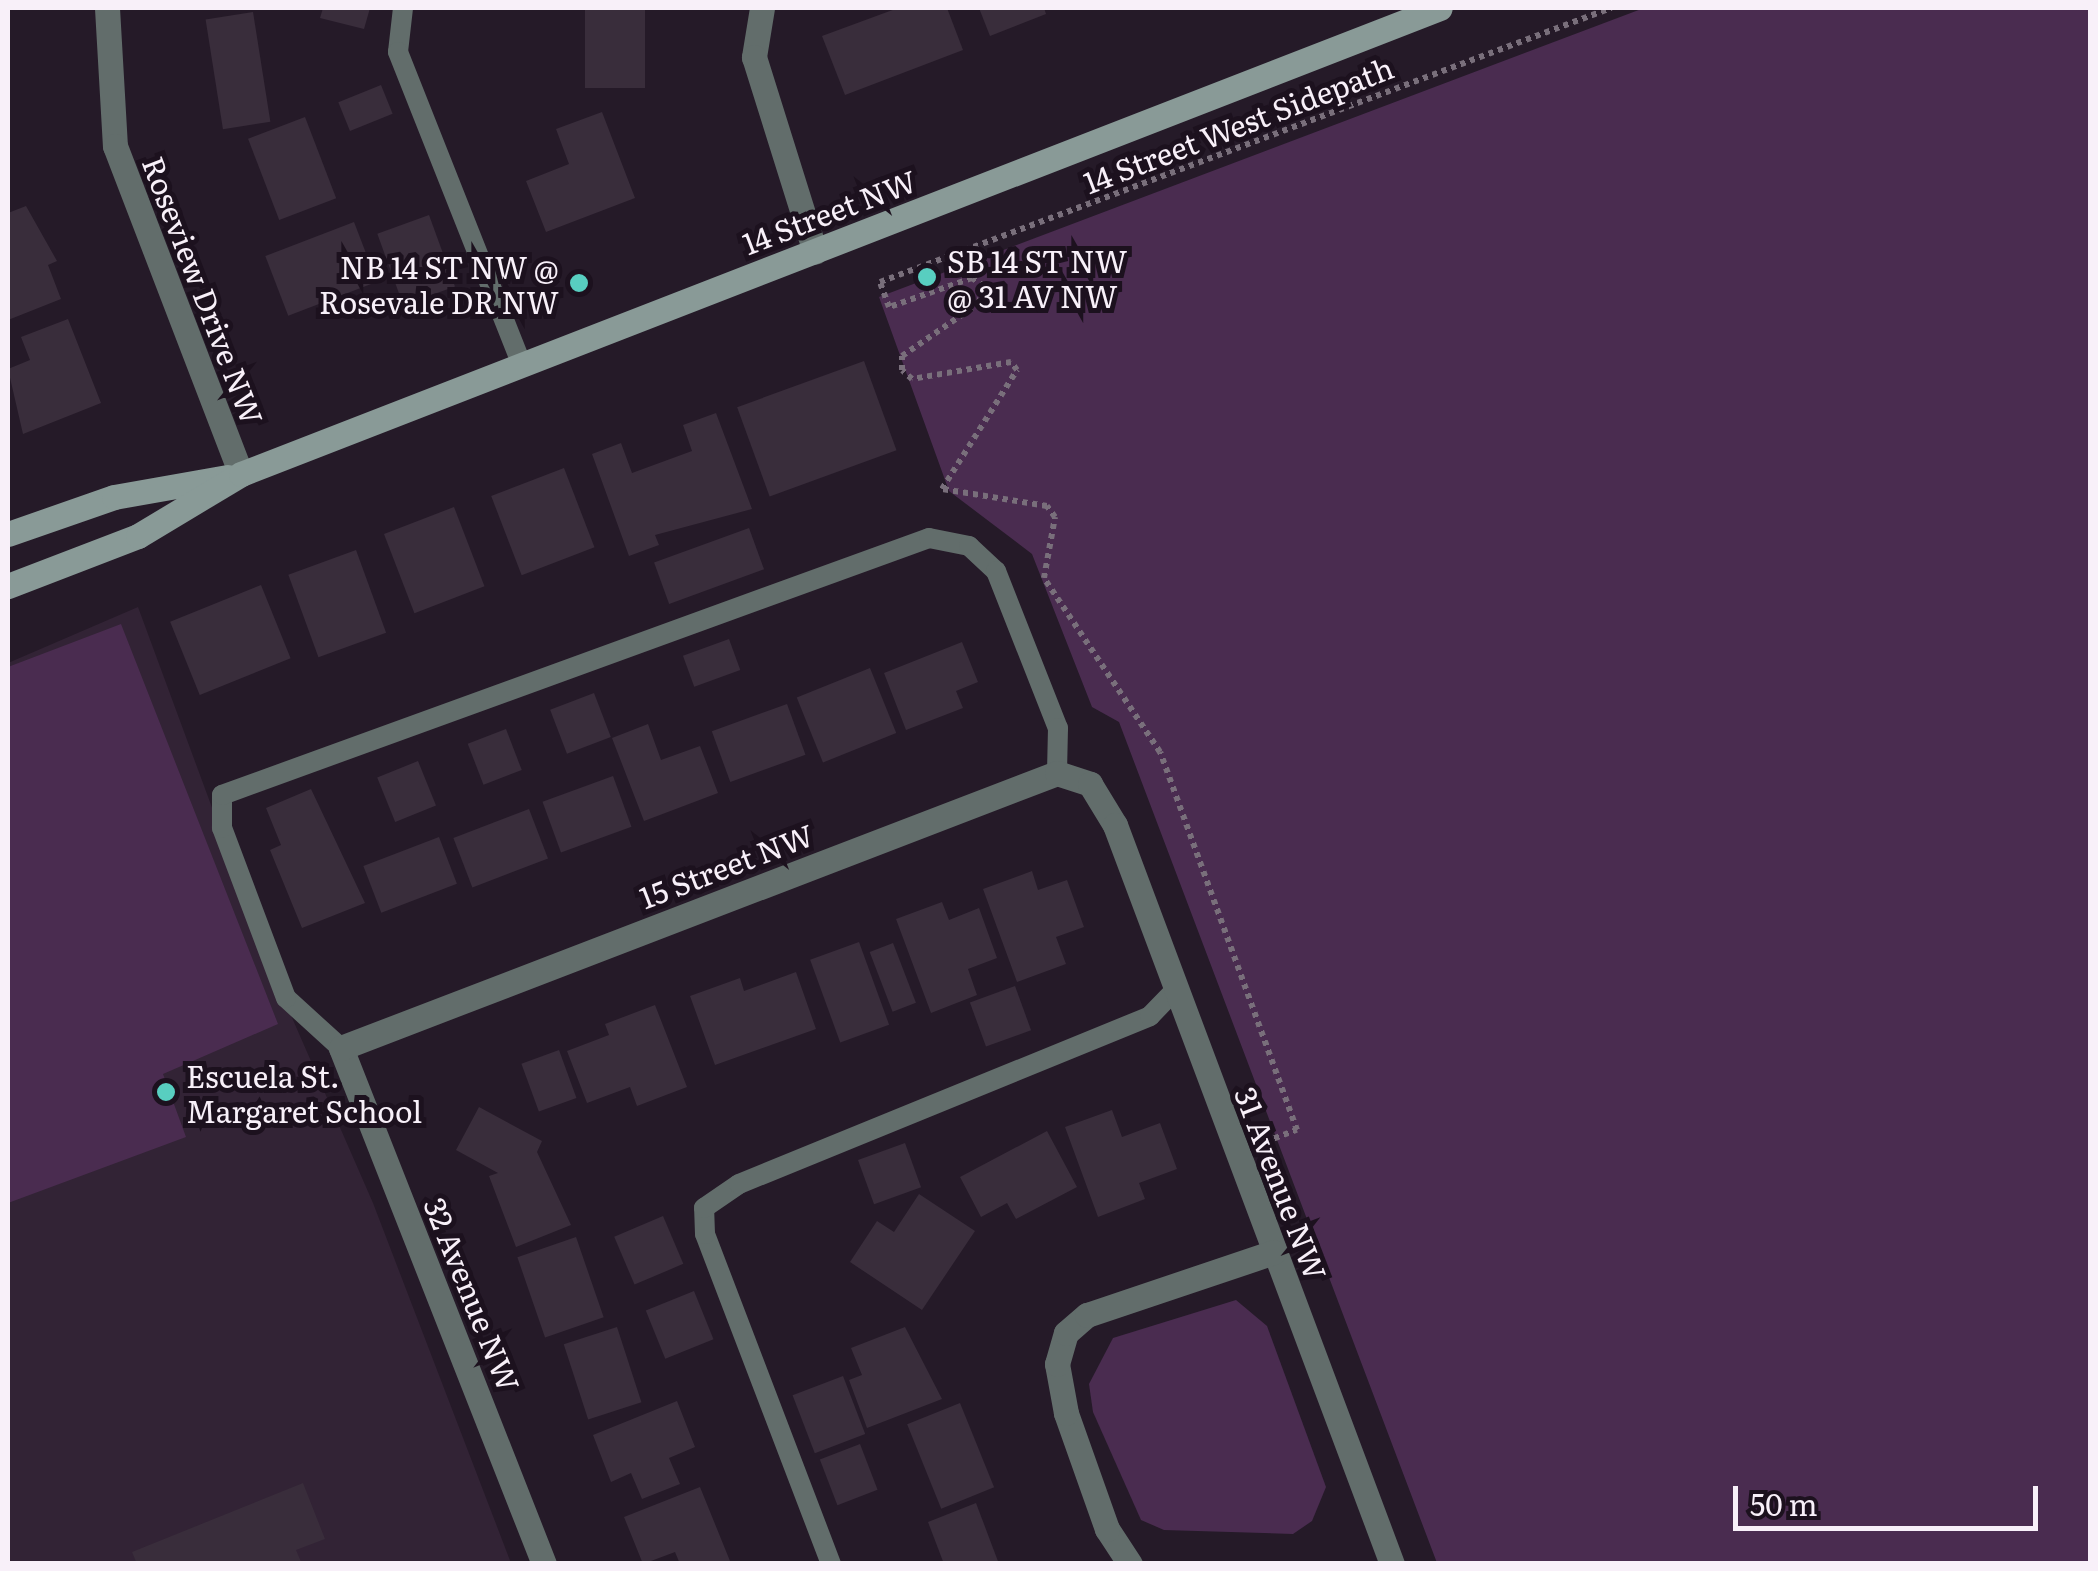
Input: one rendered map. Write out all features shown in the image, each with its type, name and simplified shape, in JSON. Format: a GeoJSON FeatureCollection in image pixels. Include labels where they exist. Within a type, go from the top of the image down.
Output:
{"type":"FeatureCollection","features":[{"type":"Feature","properties":{"kind":"main road","name":"14 Street NW"},"geometry":{"type":"LineString","coordinates":[[8,586],[138,536],[241,474],[1440,8]]}},
{"type":"Feature","properties":{"kind":"main road","name":"14 Street NW"},"geometry":{"type":"LineString","coordinates":[[8,534],[114,497],[241,474]]}},
{"type":"Feature","properties":{"kind":"street","name":"Roseview Drive NW"},"geometry":{"type":"LineString","coordinates":[[107,8],[115,146],[241,474]]}},
{"type":"Feature","properties":{"kind":"street"},"geometry":{"type":"LineString","coordinates":[[762,8],[754,57],[814,252]]}},
{"type":"Feature","properties":{"kind":"street","name":"31 Avenue NW"},"geometry":{"type":"LineString","coordinates":[[1057,773],[1090,784],[1115,825],[1174,991],[1392,1564]]}},
{"type":"Feature","properties":{"kind":"street","name":"15 Street NW"},"geometry":{"type":"LineString","coordinates":[[341,1048],[1057,773]]}},
{"type":"Feature","properties":{"kind":"street","name":"32 Avenue NW"},"geometry":{"type":"LineString","coordinates":[[341,1048],[544,1564]]}},
{"type":"Feature","properties":{"kind":"street"},"geometry":{"type":"LineString","coordinates":[[1130,1564],[1094,1497],[1066,1413],[1057,1364],[1066,1334],[1088,1315],[1274,1252]]}},
{"type":"Feature","properties":{"kind":"lane"},"geometry":{"type":"LineString","coordinates":[[403,8],[398,52],[522,365]]}},
{"type":"Feature","properties":{"kind":"lane"},"geometry":{"type":"LineString","coordinates":[[341,1048],[286,998],[222,828],[222,794],[929,538],[969,546],[996,571],[1058,728],[1057,773]]}},
{"type":"Feature","properties":{"kind":"lane"},"geometry":{"type":"LineString","coordinates":[[830,1564],[705,1234],[704,1208],[739,1184],[1150,1016],[1174,991]]}},
{"type":"Feature","properties":{"kind":"path","name":"14 Street West Sidepath"},"geometry":{"type":"LineString","coordinates":[[1236,1153],[1297,1130],[1160,752],[1044,578],[1055,528],[1047,506],[942,489],[1017,370],[1011,362],[912,379],[902,370],[902,356],[978,303],[984,286],[972,278],[889,306],[880,282],[1611,8]]}},
{"type":"Feature","properties":{"kind":"shaded area"},"geometry":{"type":"Polygon","coordinates":[[[1644,8],[2090,8],[2090,1563],[1437,1563],[1119,722],[1092,707],[1032,554],[949,491],[879,297],[1644,8]]]}},
{"type":"Feature","properties":{"kind":"shaded area","name":"Escuela St. Margaret School"},"geometry":{"type":"Polygon","coordinates":[[[138,607],[276,981],[373,1203],[511,1563],[8,1563],[8,663],[138,607]]]}},
{"type":"Feature","properties":{"kind":"shaded area"},"geometry":{"type":"Polygon","coordinates":[[[121,624],[278,1024],[163,1074],[186,1137],[8,1203],[8,667],[121,624]]]}},
{"type":"Feature","properties":{"kind":"shaded area"},"geometry":{"type":"Polygon","coordinates":[[[1236,1300],[1267,1326],[1326,1487],[1312,1521],[1293,1534],[1164,1530],[1141,1520],[1093,1412],[1089,1384],[1113,1338],[1236,1300]]]}},
{"type":"Feature","properties":{"kind":"building"},"geometry":{"type":"Polygon","coordinates":[[[323,8],[370,8],[364,29],[320,18],[323,8]]]}},
{"type":"Feature","properties":{"kind":"building"},"geometry":{"type":"Polygon","coordinates":[[[585,8],[645,8],[645,88],[585,88],[585,8]]]}},
{"type":"Feature","properties":{"kind":"building"},"geometry":{"type":"Polygon","coordinates":[[[898,8],[947,8],[963,50],[845,95],[822,36],[898,8]]]}},
{"type":"Feature","properties":{"kind":"building"},"geometry":{"type":"Polygon","coordinates":[[[979,8],[1044,8],[1046,14],[990,36],[979,8]]]}},
{"type":"Feature","properties":{"kind":"building"},"geometry":{"type":"Polygon","coordinates":[[[253,12],[270,122],[223,129],[206,20],[253,12]]]}},
{"type":"Feature","properties":{"kind":"building"},"geometry":{"type":"Polygon","coordinates":[[[381,85],[393,114],[350,131],[338,102],[381,85]]]}},
{"type":"Feature","properties":{"kind":"building"},"geometry":{"type":"Polygon","coordinates":[[[602,112],[635,198],[546,232],[526,181],[569,164],[556,129],[602,112]]]}},
{"type":"Feature","properties":{"kind":"building"},"geometry":{"type":"Polygon","coordinates":[[[305,117],[336,198],[279,220],[248,139],[305,117]]]}},
{"type":"Feature","properties":{"kind":"building"},"geometry":{"type":"Polygon","coordinates":[[[26,206],[57,261],[48,265],[61,299],[8,320],[8,213],[26,206]]]}},
{"type":"Feature","properties":{"kind":"building"},"geometry":{"type":"Polygon","coordinates":[[[429,215],[455,286],[403,305],[377,234],[429,215]]]}},
{"type":"Feature","properties":{"kind":"building"},"geometry":{"type":"Polygon","coordinates":[[[354,222],[377,282],[288,316],[265,256],[354,222]]]}},
{"type":"Feature","properties":{"kind":"building"},"geometry":{"type":"Polygon","coordinates":[[[68,319],[101,403],[23,434],[8,369],[30,360],[21,337],[68,319]]]}},
{"type":"Feature","properties":{"kind":"building"},"geometry":{"type":"Polygon","coordinates":[[[864,361],[896,450],[770,496],[737,407],[864,361]]]}},
{"type":"Feature","properties":{"kind":"building"},"geometry":{"type":"Polygon","coordinates":[[[716,413],[752,509],[655,535],[659,545],[629,556],[592,454],[621,443],[632,473],[692,451],[683,425],[716,413]]]}},
{"type":"Feature","properties":{"kind":"building"},"geometry":{"type":"Polygon","coordinates":[[[564,468],[594,547],[522,575],[491,496],[564,468]]]}},
{"type":"Feature","properties":{"kind":"building"},"geometry":{"type":"Polygon","coordinates":[[[454,507],[484,586],[414,613],[384,534],[454,507]]]}},
{"type":"Feature","properties":{"kind":"building"},"geometry":{"type":"Polygon","coordinates":[[[749,528],[764,569],[669,604],[654,563],[749,528]]]}},
{"type":"Feature","properties":{"kind":"building"},"geometry":{"type":"Polygon","coordinates":[[[356,550],[386,633],[318,657],[288,575],[356,550]]]}},
{"type":"Feature","properties":{"kind":"building"},"geometry":{"type":"Polygon","coordinates":[[[261,585],[291,658],[200,695],[170,622],[261,585]]]}},
{"type":"Feature","properties":{"kind":"building"},"geometry":{"type":"Polygon","coordinates":[[[729,639],[740,670],[694,687],[683,656],[729,639]]]}},
{"type":"Feature","properties":{"kind":"building"},"geometry":{"type":"Polygon","coordinates":[[[962,642],[978,682],[956,691],[963,708],[906,730],[884,673],[962,642]]]}},
{"type":"Feature","properties":{"kind":"building"},"geometry":{"type":"Polygon","coordinates":[[[870,668],[896,733],[823,762],[797,698],[870,668]]]}},
{"type":"Feature","properties":{"kind":"building"},"geometry":{"type":"Polygon","coordinates":[[[594,693],[611,737],[567,754],[550,710],[594,693]]]}},
{"type":"Feature","properties":{"kind":"building"},"geometry":{"type":"Polygon","coordinates":[[[787,704],[805,755],[730,782],[712,731],[787,704]]]}},
{"type":"Feature","properties":{"kind":"building"},"geometry":{"type":"Polygon","coordinates":[[[648,724],[661,760],[700,746],[718,793],[644,821],[612,738],[648,724]]]}},
{"type":"Feature","properties":{"kind":"building"},"geometry":{"type":"Polygon","coordinates":[[[506,729],[522,770],[483,785],[468,744],[506,729]]]}},
{"type":"Feature","properties":{"kind":"building"},"geometry":{"type":"Polygon","coordinates":[[[418,761],[436,806],[395,822],[377,777],[418,761]]]}},
{"type":"Feature","properties":{"kind":"building"},"geometry":{"type":"Polygon","coordinates":[[[613,776],[631,827],[561,852],[543,802],[613,776]]]}},
{"type":"Feature","properties":{"kind":"building"},"geometry":{"type":"Polygon","coordinates":[[[311,789],[365,903],[302,928],[270,850],[281,845],[266,808],[311,789]]]}},
{"type":"Feature","properties":{"kind":"building"},"geometry":{"type":"Polygon","coordinates":[[[529,809],[548,858],[472,888],[453,838],[529,809]]]}},
{"type":"Feature","properties":{"kind":"building"},"geometry":{"type":"Polygon","coordinates":[[[439,837],[457,884],[381,913],[363,866],[439,837]]]}},
{"type":"Feature","properties":{"kind":"building"},"geometry":{"type":"Polygon","coordinates":[[[1032,871],[1038,890],[1067,880],[1084,927],[1056,937],[1066,964],[1017,982],[983,889],[1032,871]]]}},
{"type":"Feature","properties":{"kind":"building"},"geometry":{"type":"Polygon","coordinates":[[[942,902],[949,920],[979,908],[997,958],[968,969],[977,995],[931,1013],[896,919],[942,902]]]}},
{"type":"Feature","properties":{"kind":"building"},"geometry":{"type":"Polygon","coordinates":[[[859,942],[889,1025],[840,1042],[810,960],[859,942]]]}},
{"type":"Feature","properties":{"kind":"building"},"geometry":{"type":"Polygon","coordinates":[[[893,943],[916,1003],[893,1012],[870,952],[893,943]]]}},
{"type":"Feature","properties":{"kind":"building"},"geometry":{"type":"Polygon","coordinates":[[[796,972],[816,1029],[715,1065],[690,996],[740,978],[744,991],[796,972]]]}},
{"type":"Feature","properties":{"kind":"building"},"geometry":{"type":"Polygon","coordinates":[[[1015,986],[1031,1030],[986,1047],[970,1002],[1015,986]]]}},
{"type":"Feature","properties":{"kind":"building"},"geometry":{"type":"Polygon","coordinates":[[[655,1005],[687,1087],[637,1106],[630,1087],[587,1103],[567,1051],[609,1035],[605,1024],[655,1005]]]}},
{"type":"Feature","properties":{"kind":"building"},"geometry":{"type":"Polygon","coordinates":[[[559,1050],[576,1098],[539,1112],[521,1064],[559,1050]]]}},
{"type":"Feature","properties":{"kind":"building"},"geometry":{"type":"Polygon","coordinates":[[[479,1107],[542,1141],[537,1152],[571,1225],[516,1247],[489,1176],[498,1173],[456,1150],[479,1107]]]}},
{"type":"Feature","properties":{"kind":"building"},"geometry":{"type":"Polygon","coordinates":[[[1112,1110],[1122,1137],[1160,1123],[1177,1169],[1139,1183],[1145,1199],[1098,1217],[1065,1127],[1112,1110]]]}},
{"type":"Feature","properties":{"kind":"building"},"geometry":{"type":"Polygon","coordinates":[[[1047,1131],[1077,1187],[1016,1219],[1007,1203],[981,1217],[960,1177],[1047,1131]]]}},
{"type":"Feature","properties":{"kind":"building"},"geometry":{"type":"Polygon","coordinates":[[[905,1143],[921,1187],[874,1204],[858,1160],[905,1143]]]}},
{"type":"Feature","properties":{"kind":"building"},"geometry":{"type":"Polygon","coordinates":[[[919,1194],[975,1231],[922,1310],[850,1262],[877,1221],[894,1232],[919,1194]]]}},
{"type":"Feature","properties":{"kind":"building"},"geometry":{"type":"Polygon","coordinates":[[[663,1216],[683,1264],[635,1285],[614,1237],[663,1216]]]}},
{"type":"Feature","properties":{"kind":"building"},"geometry":{"type":"Polygon","coordinates":[[[576,1237],[604,1317],[545,1338],[517,1257],[576,1237]]]}},
{"type":"Feature","properties":{"kind":"building"},"geometry":{"type":"Polygon","coordinates":[[[694,1291],[713,1339],[665,1359],[646,1310],[694,1291]]]}},
{"type":"Feature","properties":{"kind":"building"},"geometry":{"type":"Polygon","coordinates":[[[617,1327],[641,1402],[588,1419],[564,1344],[617,1327]]]}},
{"type":"Feature","properties":{"kind":"building"},"geometry":{"type":"Polygon","coordinates":[[[905,1327],[942,1399],[867,1428],[849,1380],[862,1375],[851,1348],[905,1327]]]}},
{"type":"Feature","properties":{"kind":"building"},"geometry":{"type":"Polygon","coordinates":[[[843,1376],[865,1434],[815,1453],[793,1395],[843,1376]]]}},
{"type":"Feature","properties":{"kind":"building"},"geometry":{"type":"Polygon","coordinates":[[[677,1401],[695,1447],[669,1458],[680,1484],[642,1499],[631,1473],[611,1482],[593,1435],[677,1401]]]}},
{"type":"Feature","properties":{"kind":"building"},"geometry":{"type":"Polygon","coordinates":[[[960,1403],[994,1487],[941,1509],[907,1424],[960,1403]]]}},
{"type":"Feature","properties":{"kind":"building"},"geometry":{"type":"Polygon","coordinates":[[[860,1444],[878,1490],[837,1505],[820,1459],[860,1444]]]}},
{"type":"Feature","properties":{"kind":"building"},"geometry":{"type":"Polygon","coordinates":[[[303,1483],[325,1539],[296,1550],[302,1564],[137,1564],[132,1552],[303,1483]]]}},
{"type":"Feature","properties":{"kind":"building"},"geometry":{"type":"Polygon","coordinates":[[[700,1487],[730,1561],[680,1564],[675,1552],[643,1564],[624,1517],[700,1487]]]}},
{"type":"Feature","properties":{"kind":"building"},"geometry":{"type":"Polygon","coordinates":[[[976,1503],[999,1564],[944,1564],[928,1522],[976,1503]]]}},
{"type":"Feature","properties":{"kind":"place","name":"SB 14 ST NW @ 31 AV NW"},"geometry":{"type":"Point","coordinates":[927,277]}},
{"type":"Feature","properties":{"kind":"place","name":"NB 14 ST NW @ Rosevale DR NW"},"geometry":{"type":"Point","coordinates":[579,283]}},
{"type":"Feature","properties":{"kind":"place","name":"Escuela St. Margaret School"},"geometry":{"type":"Point","coordinates":[166,1092]}}]}
